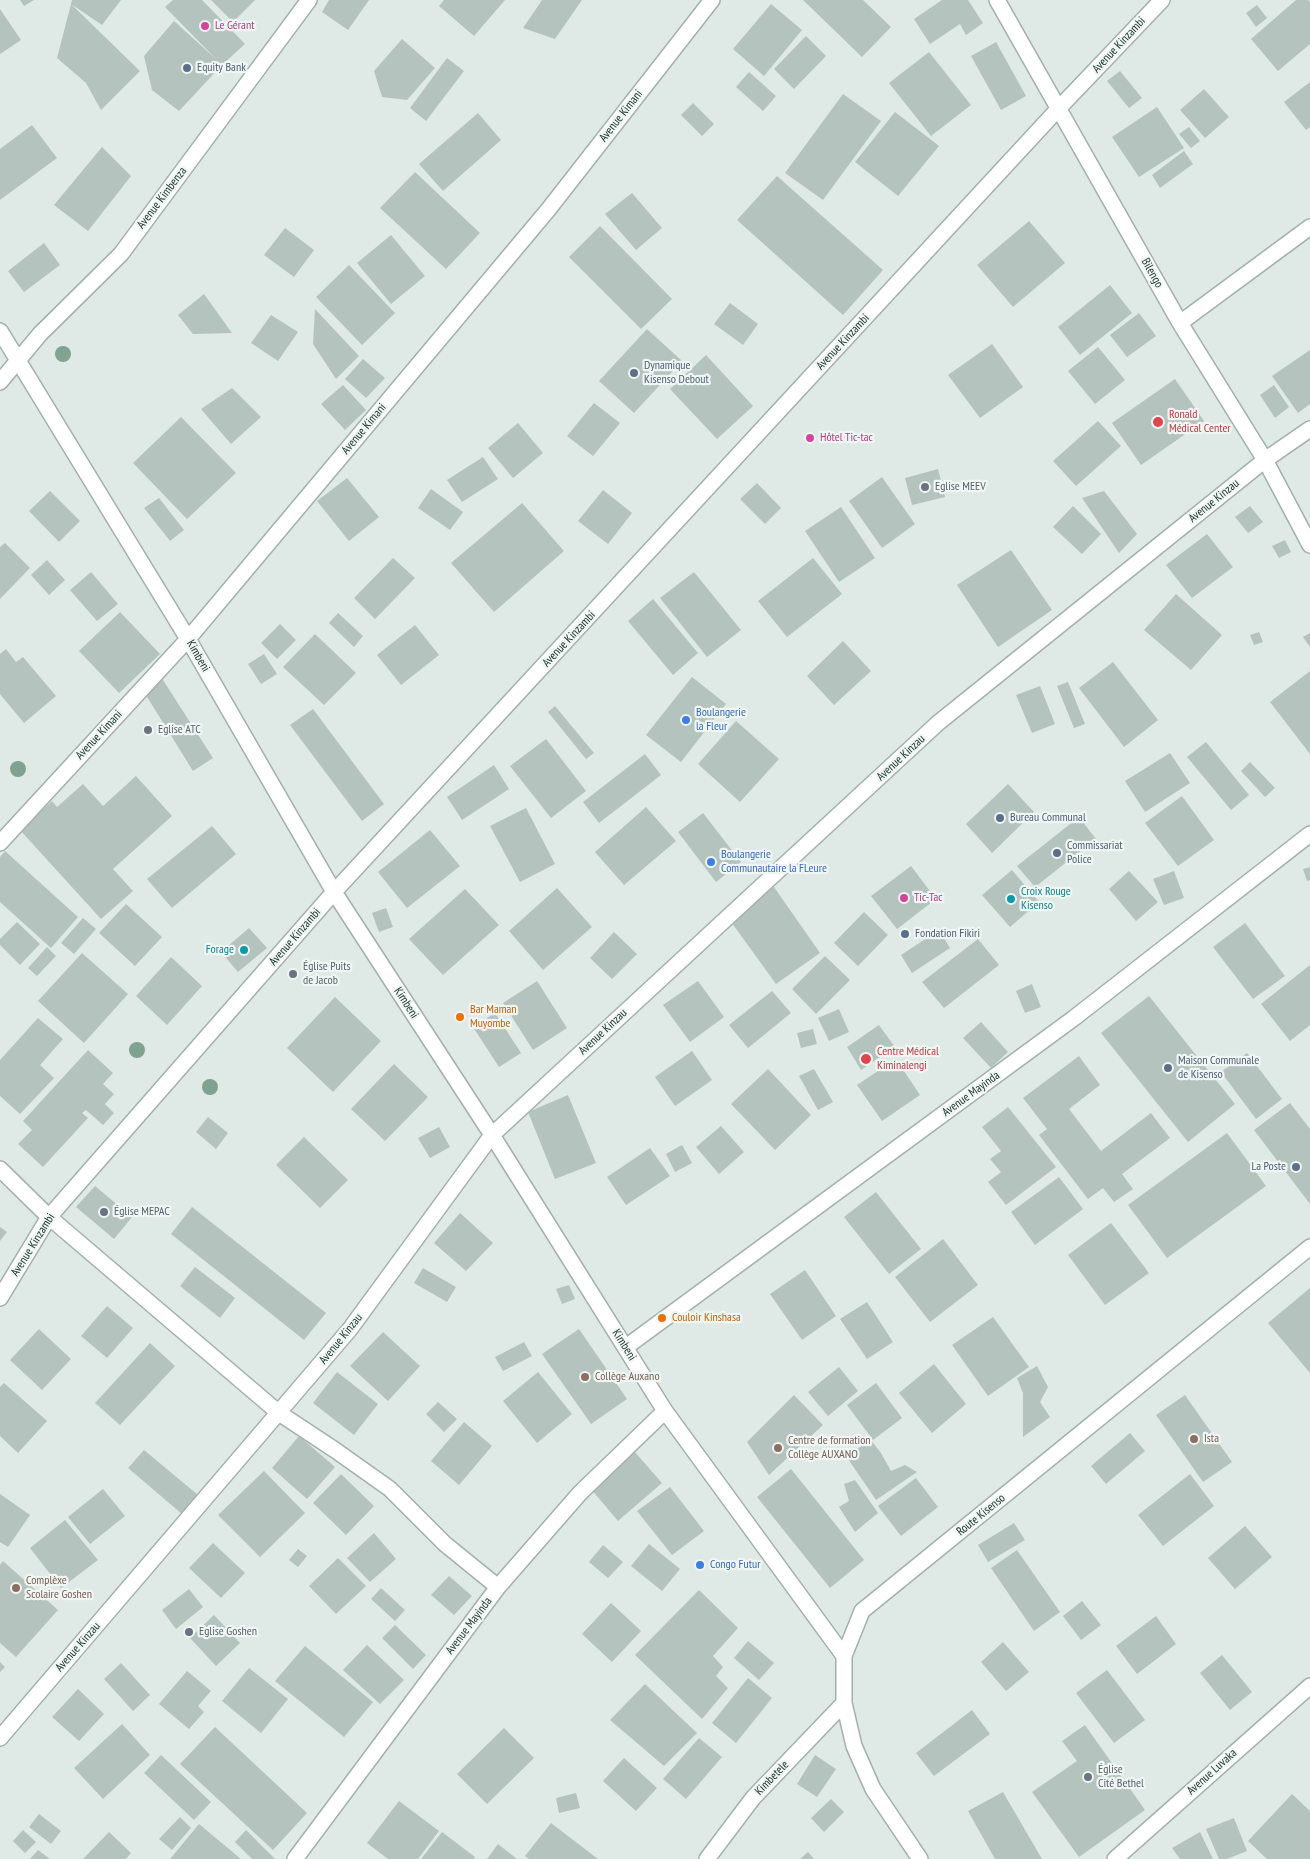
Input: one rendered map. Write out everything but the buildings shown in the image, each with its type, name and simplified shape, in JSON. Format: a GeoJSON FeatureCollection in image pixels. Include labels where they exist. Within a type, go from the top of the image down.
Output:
{"type":"FeatureCollection","features":[{"type":"Feature","properties":{"kind":"street","name":"Avenue Kimbenza"},"geometry":{"type":"LineString","coordinates":[[0,382],[40,334],[120,254],[309,0]]}},
{"type":"Feature","properties":{"kind":"street","name":"Avenue Kimani"},"geometry":{"type":"LineString","coordinates":[[0,843],[188,639],[548,210],[712,0]]}},
{"type":"Feature","properties":{"kind":"street","name":"Bilengo"},"geometry":{"type":"LineString","coordinates":[[997,0],[1180,323],[1265,460],[1310,545]]}},
{"type":"Feature","properties":{"kind":"street","name":"Avenue Kinzambi"},"geometry":{"type":"LineString","coordinates":[[0,1298],[48,1218],[334,892],[1059,108],[1162,0]]}},
{"type":"Feature","properties":{"kind":"street"},"geometry":{"type":"LineString","coordinates":[[1180,323],[1310,227]]}},
{"type":"Feature","properties":{"kind":"street","name":"Kimbeni"},"geometry":{"type":"LineString","coordinates":[[0,331],[188,639],[334,892],[492,1135],[665,1411],[844,1656]]}},
{"type":"Feature","properties":{"kind":"street","name":"Avenue Kinzau"},"geometry":{"type":"LineString","coordinates":[[0,1738],[350,1329],[492,1135],[938,724],[1265,460],[1310,429]]}},
{"type":"Feature","properties":{"kind":"street","name":"Avenue Mayinda"},"geometry":{"type":"LineString","coordinates":[[626,1347],[1074,1018],[1310,834]]}},
{"type":"Feature","properties":{"kind":"street"},"geometry":{"type":"LineString","coordinates":[[0,1169],[48,1218],[279,1413],[390,1489],[445,1544],[498,1587]]}},
{"type":"Feature","properties":{"kind":"street","name":"Route Kisenso"},"geometry":{"type":"LineString","coordinates":[[920,1859],[873,1789],[854,1746],[844,1703],[844,1656],[862,1611],[1310,1247]]}},
{"type":"Feature","properties":{"kind":"street","name":"Avenue Mayinda"},"geometry":{"type":"LineString","coordinates":[[295,1859],[498,1587],[580,1493],[665,1411]]}},
{"type":"Feature","properties":{"kind":"street","name":"Avenue Luvaka"},"geometry":{"type":"LineString","coordinates":[[1115,1859],[1310,1686]]}},
{"type":"Feature","properties":{"kind":"street","name":"Kimbetele"},"geometry":{"type":"LineString","coordinates":[[707,1859],[753,1798],[844,1703]]}},
{"type":"Feature","properties":{"kind":"place","name":"Le Gérant"},"geometry":{"type":"Point","coordinates":[205,26]}},
{"type":"Feature","properties":{"kind":"place","name":"Equity Bank"},"geometry":{"type":"Point","coordinates":[187,68]}},
{"type":"Feature","properties":{"kind":"place","name":"Dynamique Kisenso Debout"},"geometry":{"type":"Point","coordinates":[634,373]}},
{"type":"Feature","properties":{"kind":"place","name":"Ronald Médical Center"},"geometry":{"type":"Point","coordinates":[1158,422]}},
{"type":"Feature","properties":{"kind":"place","name":"Hôtel Tic-tac"},"geometry":{"type":"Point","coordinates":[810,438]}},
{"type":"Feature","properties":{"kind":"place","name":"Eglise MEEV"},"geometry":{"type":"Point","coordinates":[925,487]}},
{"type":"Feature","properties":{"kind":"place","name":"Boulangerie la Fleur"},"geometry":{"type":"Point","coordinates":[686,720]}},
{"type":"Feature","properties":{"kind":"place","name":"Eglise ATC"},"geometry":{"type":"Point","coordinates":[148,730]}},
{"type":"Feature","properties":{"kind":"place","name":"Bureau Communal"},"geometry":{"type":"Point","coordinates":[1000,818]}},
{"type":"Feature","properties":{"kind":"place","name":"Commissariat Police"},"geometry":{"type":"Point","coordinates":[1057,853]}},
{"type":"Feature","properties":{"kind":"place","name":"Boulangerie Communautaire la FLeure"},"geometry":{"type":"Point","coordinates":[711,862]}},
{"type":"Feature","properties":{"kind":"place","name":"Tic-Tac"},"geometry":{"type":"Point","coordinates":[904,898]}},
{"type":"Feature","properties":{"kind":"place","name":"Croix Rouge Kisenso"},"geometry":{"type":"Point","coordinates":[1011,899]}},
{"type":"Feature","properties":{"kind":"place","name":"Fondation Fikiri"},"geometry":{"type":"Point","coordinates":[905,934]}},
{"type":"Feature","properties":{"kind":"place","name":"Forage"},"geometry":{"type":"Point","coordinates":[244,950]}},
{"type":"Feature","properties":{"kind":"place","name":"Église Puits de Jacob"},"geometry":{"type":"Point","coordinates":[293,974]}},
{"type":"Feature","properties":{"kind":"place","name":"Bar Maman Muyombe"},"geometry":{"type":"Point","coordinates":[460,1017]}},
{"type":"Feature","properties":{"kind":"place","name":"Centre Médical Kiminalengi"},"geometry":{"type":"Point","coordinates":[866,1059]}},
{"type":"Feature","properties":{"kind":"place","name":"Maison Communale de Kisenso"},"geometry":{"type":"Point","coordinates":[1168,1068]}},
{"type":"Feature","properties":{"kind":"place","name":"La Poste"},"geometry":{"type":"Point","coordinates":[1296,1167]}},
{"type":"Feature","properties":{"kind":"place","name":"Église MEPAC"},"geometry":{"type":"Point","coordinates":[104,1212]}},
{"type":"Feature","properties":{"kind":"place","name":"Couloir Kinshasa"},"geometry":{"type":"Point","coordinates":[662,1318]}},
{"type":"Feature","properties":{"kind":"place","name":"Collège Auxano"},"geometry":{"type":"Point","coordinates":[585,1377]}},
{"type":"Feature","properties":{"kind":"place","name":"Ista"},"geometry":{"type":"Point","coordinates":[1194,1439]}},
{"type":"Feature","properties":{"kind":"place","name":"Centre de formation Collège AUXANO"},"geometry":{"type":"Point","coordinates":[778,1448]}},
{"type":"Feature","properties":{"kind":"place","name":"Congo Futur"},"geometry":{"type":"Point","coordinates":[700,1565]}},
{"type":"Feature","properties":{"kind":"place","name":"Complèxe Scolaire Goshen"},"geometry":{"type":"Point","coordinates":[16,1588]}},
{"type":"Feature","properties":{"kind":"place","name":"Eglise Goshen"},"geometry":{"type":"Point","coordinates":[189,1632]}},
{"type":"Feature","properties":{"kind":"place","name":"Église Cité Bethel"},"geometry":{"type":"Point","coordinates":[1088,1777]}}]}
